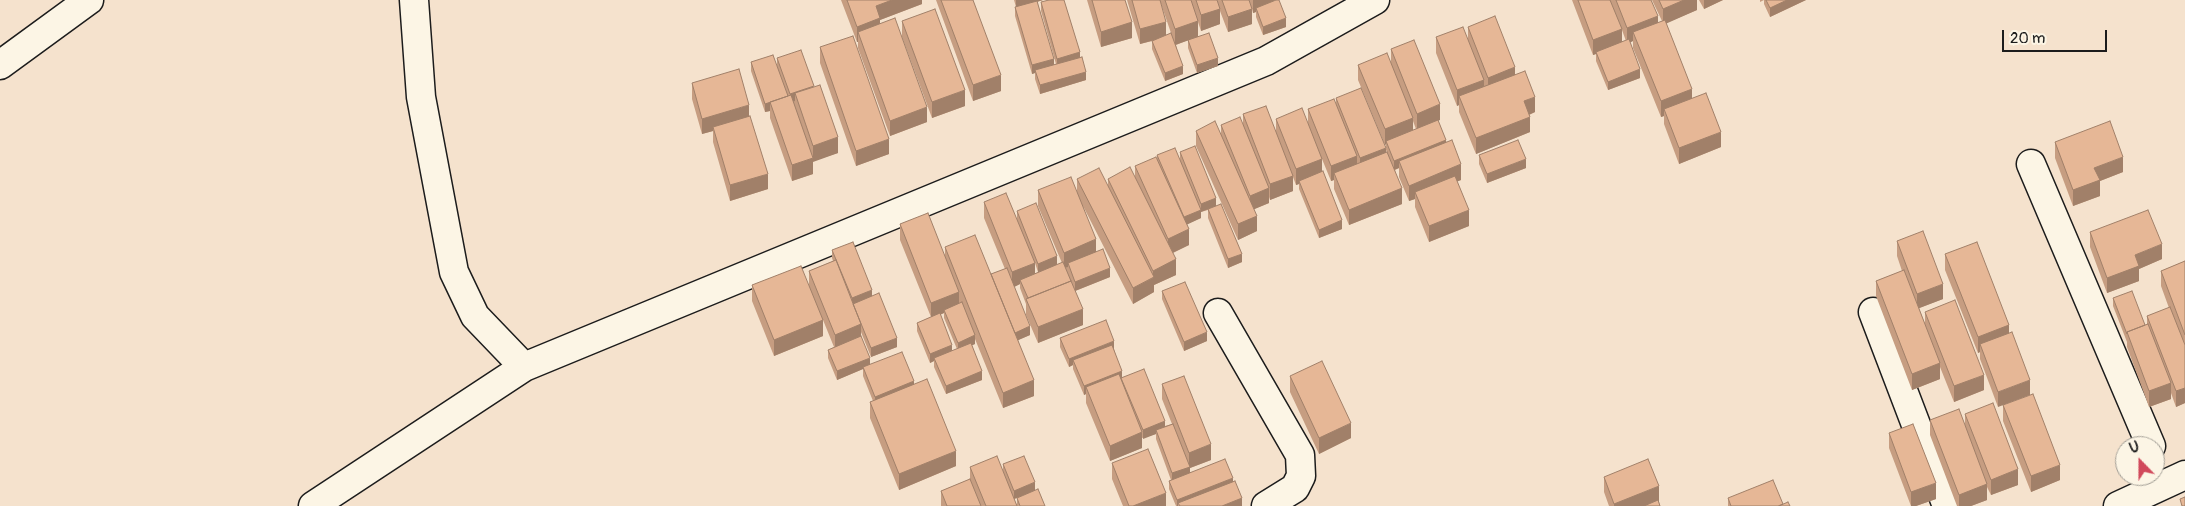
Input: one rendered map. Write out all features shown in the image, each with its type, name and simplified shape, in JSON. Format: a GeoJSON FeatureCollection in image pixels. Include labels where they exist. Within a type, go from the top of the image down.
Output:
{"type":"FeatureCollection","features":[{"type":"Feature","properties":{"kind":"street"},"geometry":{"type":"LineString","coordinates":[[0,65],[89,0]]}},
{"type":"Feature","properties":{"kind":"street"},"geometry":{"type":"LineString","coordinates":[[414,0],[421,96],[454,272],[475,316],[524,367]]}},
{"type":"Feature","properties":{"kind":"street"},"geometry":{"type":"LineString","coordinates":[[313,506],[524,367],[1266,61],[1375,0]]}},
{"type":"Feature","properties":{"kind":"street"},"geometry":{"type":"LineString","coordinates":[[2031,164],[2147,436]]}},
{"type":"Feature","properties":{"kind":"street"},"geometry":{"type":"LineString","coordinates":[[1873,312],[1947,506]]}},
{"type":"Feature","properties":{"kind":"street"},"geometry":{"type":"LineString","coordinates":[[1218,313],[1300,455],[1301,476],[1294,488],[1266,506]]}},
{"type":"Feature","properties":{"kind":"street"},"geometry":{"type":"LineString","coordinates":[[2118,506],[2176,478],[2165,466]]}},
{"type":"Feature","properties":{"kind":"building"},"geometry":{"type":"Polygon","coordinates":[[[847,0],[892,0],[876,6],[880,18],[857,27],[847,0]]]}},
{"type":"Feature","properties":{"kind":"building"},"geometry":{"type":"Polygon","coordinates":[[[941,0],[973,0],[1001,75],[973,85],[941,0]]]}},
{"type":"Feature","properties":{"kind":"building"},"geometry":{"type":"Polygon","coordinates":[[[1064,0],[1080,52],[1057,59],[1041,2],[1064,0]]]}},
{"type":"Feature","properties":{"kind":"building"},"geometry":{"type":"Polygon","coordinates":[[[1092,0],[1125,0],[1132,22],[1101,32],[1092,0]]]}},
{"type":"Feature","properties":{"kind":"building"},"geometry":{"type":"Polygon","coordinates":[[[1132,0],[1160,0],[1166,22],[1140,29],[1132,0]]]}},
{"type":"Feature","properties":{"kind":"building"},"geometry":{"type":"Polygon","coordinates":[[[1165,0],[1191,0],[1198,21],[1175,29],[1165,0]]]}},
{"type":"Feature","properties":{"kind":"building"},"geometry":{"type":"Polygon","coordinates":[[[1196,0],[1217,0],[1220,9],[1201,15],[1196,0]]]}},
{"type":"Feature","properties":{"kind":"building"},"geometry":{"type":"Polygon","coordinates":[[[1222,0],[1249,0],[1252,9],[1228,17],[1222,0]]]}},
{"type":"Feature","properties":{"kind":"building"},"geometry":{"type":"Polygon","coordinates":[[[1279,0],[1286,18],[1263,27],[1256,8],[1279,0]]]}},
{"type":"Feature","properties":{"kind":"building"},"geometry":{"type":"Polygon","coordinates":[[[1578,0],[1610,0],[1622,29],[1593,40],[1578,0]]]}},
{"type":"Feature","properties":{"kind":"building"},"geometry":{"type":"Polygon","coordinates":[[[1616,0],[1651,0],[1658,16],[1627,28],[1616,0]]]}},
{"type":"Feature","properties":{"kind":"building"},"geometry":{"type":"Polygon","coordinates":[[[1659,0],[1684,0],[1663,9],[1659,0]]]}},
{"type":"Feature","properties":{"kind":"building"},"geometry":{"type":"Polygon","coordinates":[[[1766,0],[1787,0],[1770,8],[1766,0]]]}},
{"type":"Feature","properties":{"kind":"building"},"geometry":{"type":"Polygon","coordinates":[[[1037,1],[1054,59],[1032,65],[1015,7],[1037,1]]]}},
{"type":"Feature","properties":{"kind":"building"},"geometry":{"type":"Polygon","coordinates":[[[935,9],[965,90],[932,102],[902,21],[935,9]]]}},
{"type":"Feature","properties":{"kind":"building"},"geometry":{"type":"Polygon","coordinates":[[[1495,16],[1515,67],[1488,78],[1468,27],[1495,16]]]}},
{"type":"Feature","properties":{"kind":"building"},"geometry":{"type":"Polygon","coordinates":[[[895,18],[927,107],[890,121],[858,32],[895,18]]]}},
{"type":"Feature","properties":{"kind":"building"},"geometry":{"type":"Polygon","coordinates":[[[1665,20],[1692,89],[1661,101],[1633,32],[1665,20]]]}},
{"type":"Feature","properties":{"kind":"building"},"geometry":{"type":"Polygon","coordinates":[[[1463,27],[1484,80],[1457,90],[1436,37],[1463,27]]]}},
{"type":"Feature","properties":{"kind":"building"},"geometry":{"type":"Polygon","coordinates":[[[1171,33],[1183,66],[1165,73],[1152,41],[1171,33]]]}},
{"type":"Feature","properties":{"kind":"building"},"geometry":{"type":"Polygon","coordinates":[[[1209,33],[1218,58],[1197,65],[1188,40],[1209,33]]]}},
{"type":"Feature","properties":{"kind":"building"},"geometry":{"type":"Polygon","coordinates":[[[853,36],[889,139],[856,151],[820,47],[853,36]]]}},
{"type":"Feature","properties":{"kind":"building"},"geometry":{"type":"Polygon","coordinates":[[[1629,39],[1640,69],[1608,82],[1596,52],[1629,39]]]}},
{"type":"Feature","properties":{"kind":"building"},"geometry":{"type":"Polygon","coordinates":[[[1414,40],[1440,104],[1417,114],[1391,49],[1414,40]]]}},
{"type":"Feature","properties":{"kind":"building"},"geometry":{"type":"Polygon","coordinates":[[[801,50],[814,86],[790,94],[777,58],[801,50]]]}},
{"type":"Feature","properties":{"kind":"building"},"geometry":{"type":"Polygon","coordinates":[[[1387,53],[1413,118],[1385,129],[1358,65],[1387,53]]]}},
{"type":"Feature","properties":{"kind":"building"},"geometry":{"type":"Polygon","coordinates":[[[773,55],[788,96],[765,104],[751,62],[773,55]]]}},
{"type":"Feature","properties":{"kind":"building"},"geometry":{"type":"Polygon","coordinates":[[[1082,57],[1086,72],[1040,85],[1035,70],[1082,57]]]}},
{"type":"Feature","properties":{"kind":"building"},"geometry":{"type":"Polygon","coordinates":[[[739,69],[749,105],[702,119],[692,83],[739,69]]]}},
{"type":"Feature","properties":{"kind":"building"},"geometry":{"type":"Polygon","coordinates":[[[1525,71],[1535,97],[1524,101],[1530,117],[1476,138],[1459,96],[1525,71]]]}},
{"type":"Feature","properties":{"kind":"building"},"geometry":{"type":"Polygon","coordinates":[[[820,85],[838,137],[813,146],[795,93],[820,85]]]}},
{"type":"Feature","properties":{"kind":"building"},"geometry":{"type":"Polygon","coordinates":[[[1361,88],[1386,148],[1360,158],[1336,98],[1361,88]]]}},
{"type":"Feature","properties":{"kind":"building"},"geometry":{"type":"Polygon","coordinates":[[[1706,93],[1721,132],[1679,148],[1664,109],[1706,93]]]}},
{"type":"Feature","properties":{"kind":"building"},"geometry":{"type":"Polygon","coordinates":[[[791,95],[813,158],[792,165],[770,102],[791,95]]]}},
{"type":"Feature","properties":{"kind":"building"},"geometry":{"type":"Polygon","coordinates":[[[1334,99],[1357,156],[1331,166],[1308,109],[1334,99]]]}},
{"type":"Feature","properties":{"kind":"building"},"geometry":{"type":"Polygon","coordinates":[[[1266,106],[1293,176],[1270,184],[1243,114],[1266,106]]]}},
{"type":"Feature","properties":{"kind":"building"},"geometry":{"type":"Polygon","coordinates":[[[1302,108],[1322,159],[1296,169],[1276,119],[1302,108]]]}},
{"type":"Feature","properties":{"kind":"building"},"geometry":{"type":"Polygon","coordinates":[[[750,116],[768,174],[730,185],[713,127],[750,116]]]}},
{"type":"Feature","properties":{"kind":"building"},"geometry":{"type":"Polygon","coordinates":[[[1240,117],[1269,188],[1250,196],[1221,125],[1240,117]]]}},
{"type":"Feature","properties":{"kind":"building"},"geometry":{"type":"Polygon","coordinates":[[[1438,120],[1446,140],[1394,161],[1386,141],[1438,120]]]}},
{"type":"Feature","properties":{"kind":"building"},"geometry":{"type":"Polygon","coordinates":[[[1215,121],[1257,216],[1238,224],[1196,131],[1215,121]]]}},
{"type":"Feature","properties":{"kind":"building"},"geometry":{"type":"Polygon","coordinates":[[[2110,121],[2123,157],[2094,168],[2100,180],[2073,190],[2055,142],[2110,121]]]}},
{"type":"Feature","properties":{"kind":"building"},"geometry":{"type":"Polygon","coordinates":[[[1452,140],[1461,164],[1409,186],[1399,161],[1452,140]]]}},
{"type":"Feature","properties":{"kind":"building"},"geometry":{"type":"Polygon","coordinates":[[[1518,140],[1526,159],[1487,174],[1479,155],[1518,140]]]}},
{"type":"Feature","properties":{"kind":"building"},"geometry":{"type":"Polygon","coordinates":[[[1195,146],[1216,198],[1201,204],[1180,152],[1195,146]]]}},
{"type":"Feature","properties":{"kind":"building"},"geometry":{"type":"Polygon","coordinates":[[[1175,148],[1201,210],[1184,217],[1157,155],[1175,148]]]}},
{"type":"Feature","properties":{"kind":"building"},"geometry":{"type":"Polygon","coordinates":[[[1387,152],[1402,188],[1349,210],[1334,173],[1387,152]]]}},
{"type":"Feature","properties":{"kind":"building"},"geometry":{"type":"Polygon","coordinates":[[[1156,157],[1189,229],[1168,239],[1135,166],[1156,157]]]}},
{"type":"Feature","properties":{"kind":"building"},"geometry":{"type":"Polygon","coordinates":[[[1130,167],[1176,259],[1153,271],[1108,179],[1130,167]]]}},
{"type":"Feature","properties":{"kind":"building"},"geometry":{"type":"Polygon","coordinates":[[[1099,168],[1154,277],[1133,288],[1077,179],[1099,168]]]}},
{"type":"Feature","properties":{"kind":"building"},"geometry":{"type":"Polygon","coordinates":[[[1323,171],[1342,220],[1319,230],[1299,181],[1323,171]]]}},
{"type":"Feature","properties":{"kind":"building"},"geometry":{"type":"Polygon","coordinates":[[[1455,176],[1469,210],[1429,226],[1415,192],[1455,176]]]}},
{"type":"Feature","properties":{"kind":"building"},"geometry":{"type":"Polygon","coordinates":[[[1071,177],[1096,239],[1064,253],[1038,190],[1071,177]]]}},
{"type":"Feature","properties":{"kind":"building"},"geometry":{"type":"Polygon","coordinates":[[[1006,193],[1035,263],[1012,272],[984,202],[1006,193]]]}},
{"type":"Feature","properties":{"kind":"building"},"geometry":{"type":"Polygon","coordinates":[[[1036,203],[1057,256],[1038,264],[1017,211],[1036,203]]]}},
{"type":"Feature","properties":{"kind":"building"},"geometry":{"type":"Polygon","coordinates":[[[1221,204],[1242,254],[1228,259],[1208,209],[1221,204]]]}},
{"type":"Feature","properties":{"kind":"building"},"geometry":{"type":"Polygon","coordinates":[[[2148,210],[2162,244],[2135,255],[2139,266],[2107,278],[2090,232],[2148,210]]]}},
{"type":"Feature","properties":{"kind":"building"},"geometry":{"type":"Polygon","coordinates":[[[928,213],[959,292],[931,303],[900,224],[928,213]]]}},
{"type":"Feature","properties":{"kind":"building"},"geometry":{"type":"Polygon","coordinates":[[[1923,231],[1943,284],[1917,294],[1897,241],[1923,231]]]}},
{"type":"Feature","properties":{"kind":"building"},"geometry":{"type":"Polygon","coordinates":[[[975,235],[1034,380],[1003,393],[945,247],[975,235]]]}},
{"type":"Feature","properties":{"kind":"building"},"geometry":{"type":"Polygon","coordinates":[[[853,242],[872,290],[852,298],[832,250],[853,242]]]}},
{"type":"Feature","properties":{"kind":"building"},"geometry":{"type":"Polygon","coordinates":[[[1977,242],[2009,325],[1978,337],[1945,254],[1977,242]]]}},
{"type":"Feature","properties":{"kind":"building"},"geometry":{"type":"Polygon","coordinates":[[[1103,249],[1110,268],[1075,282],[1068,263],[1103,249]]]}},
{"type":"Feature","properties":{"kind":"building"},"geometry":{"type":"Polygon","coordinates":[[[836,260],[861,324],[835,335],[809,271],[836,260]]]}},
{"type":"Feature","properties":{"kind":"building"},"geometry":{"type":"Polygon","coordinates":[[[2185,261],[2185,335],[2161,271],[2185,261]]]}},
{"type":"Feature","properties":{"kind":"building"},"geometry":{"type":"Polygon","coordinates":[[[1063,262],[1071,281],[1028,298],[1020,280],[1063,262]]]}},
{"type":"Feature","properties":{"kind":"building"},"geometry":{"type":"Polygon","coordinates":[[[801,266],[823,320],[774,340],[752,285],[801,266]]]}},
{"type":"Feature","properties":{"kind":"building"},"geometry":{"type":"Polygon","coordinates":[[[1007,268],[1030,326],[1015,333],[991,274],[1007,268]]]}},
{"type":"Feature","properties":{"kind":"building"},"geometry":{"type":"Polygon","coordinates":[[[1904,270],[1940,363],[1912,374],[1876,281],[1904,270]]]}},
{"type":"Feature","properties":{"kind":"building"},"geometry":{"type":"Polygon","coordinates":[[[1071,281],[1083,309],[1038,327],[1026,299],[1071,281]]]}},
{"type":"Feature","properties":{"kind":"building"},"geometry":{"type":"Polygon","coordinates":[[[1185,282],[1207,332],[1184,342],[1162,291],[1185,282]]]}},
{"type":"Feature","properties":{"kind":"building"},"geometry":{"type":"Polygon","coordinates":[[[2132,291],[2145,325],[2127,332],[2127,334],[2113,298],[2132,291]]]}},
{"type":"Feature","properties":{"kind":"building"},"geometry":{"type":"Polygon","coordinates":[[[879,293],[897,338],[871,348],[853,304],[879,293]]]}},
{"type":"Feature","properties":{"kind":"building"},"geometry":{"type":"Polygon","coordinates":[[[1955,300],[1984,375],[1954,386],[1925,312],[1955,300]]]}},
{"type":"Feature","properties":{"kind":"building"},"geometry":{"type":"Polygon","coordinates":[[[962,302],[975,335],[958,343],[944,310],[962,302]]]}},
{"type":"Feature","properties":{"kind":"building"},"geometry":{"type":"Polygon","coordinates":[[[2170,307],[2185,345],[2185,388],[2176,391],[2147,316],[2170,307]]]}},
{"type":"Feature","properties":{"kind":"building"},"geometry":{"type":"Polygon","coordinates":[[[940,313],[952,345],[930,354],[917,323],[940,313]]]}},
{"type":"Feature","properties":{"kind":"building"},"geometry":{"type":"Polygon","coordinates":[[[1106,320],[1114,341],[1069,359],[1060,338],[1106,320]]]}},
{"type":"Feature","properties":{"kind":"building"},"geometry":{"type":"Polygon","coordinates":[[[2148,324],[2171,383],[2149,391],[2127,332],[2148,324]]]}},
{"type":"Feature","properties":{"kind":"building"},"geometry":{"type":"Polygon","coordinates":[[[2012,332],[2030,380],[1998,392],[1980,344],[2012,332]]]}},
{"type":"Feature","properties":{"kind":"building"},"geometry":{"type":"Polygon","coordinates":[[[861,336],[870,358],[837,371],[828,350],[861,336]]]}},
{"type":"Feature","properties":{"kind":"building"},"geometry":{"type":"Polygon","coordinates":[[[971,343],[982,371],[946,386],[934,358],[971,343]]]}},
{"type":"Feature","properties":{"kind":"building"},"geometry":{"type":"Polygon","coordinates":[[[1112,345],[1122,371],[1084,386],[1073,360],[1112,345]]]}},
{"type":"Feature","properties":{"kind":"building"},"geometry":{"type":"Polygon","coordinates":[[[902,352],[914,381],[875,397],[863,367],[902,352]]]}},
{"type":"Feature","properties":{"kind":"building"},"geometry":{"type":"Polygon","coordinates":[[[1322,361],[1351,423],[1319,438],[1290,376],[1322,361]]]}},
{"type":"Feature","properties":{"kind":"building"},"geometry":{"type":"Polygon","coordinates":[[[1144,369],[1165,421],[1143,430],[1121,378],[1144,369]]]}},
{"type":"Feature","properties":{"kind":"building"},"geometry":{"type":"Polygon","coordinates":[[[1119,374],[1142,432],[1110,446],[1086,387],[1119,374]]]}},
{"type":"Feature","properties":{"kind":"building"},"geometry":{"type":"Polygon","coordinates":[[[1184,376],[1211,444],[1189,453],[1162,384],[1184,376]]]}},
{"type":"Feature","properties":{"kind":"building"},"geometry":{"type":"Polygon","coordinates":[[[927,379],[956,451],[899,474],[870,402],[927,379]]]}},
{"type":"Feature","properties":{"kind":"building"},"geometry":{"type":"Polygon","coordinates":[[[2033,394],[2060,465],[2031,476],[2003,405],[2033,394]]]}},
{"type":"Feature","properties":{"kind":"building"},"geometry":{"type":"Polygon","coordinates":[[[1993,403],[2018,469],[1991,480],[1965,414],[1993,403]]]}},
{"type":"Feature","properties":{"kind":"building"},"geometry":{"type":"Polygon","coordinates":[[[1959,409],[1987,484],[1959,495],[1930,420],[1959,409]]]}},
{"type":"Feature","properties":{"kind":"building"},"geometry":{"type":"Polygon","coordinates":[[[1173,424],[1190,467],[1172,473],[1156,430],[1173,424]]]}},
{"type":"Feature","properties":{"kind":"building"},"geometry":{"type":"Polygon","coordinates":[[[1913,424],[1936,483],[1911,492],[1889,433],[1913,424]]]}},
{"type":"Feature","properties":{"kind":"building"},"geometry":{"type":"Polygon","coordinates":[[[1148,449],[1166,493],[1129,506],[1112,463],[1148,449]]]}},
{"type":"Feature","properties":{"kind":"building"},"geometry":{"type":"Polygon","coordinates":[[[997,456],[1017,506],[986,506],[970,467],[997,456]]]}},
{"type":"Feature","properties":{"kind":"building"},"geometry":{"type":"Polygon","coordinates":[[[1024,456],[1035,482],[1014,491],[1003,464],[1024,456]]]}},
{"type":"Feature","properties":{"kind":"building"},"geometry":{"type":"Polygon","coordinates":[[[1225,459],[1233,478],[1177,500],[1169,481],[1225,459]]]}},
{"type":"Feature","properties":{"kind":"building"},"geometry":{"type":"Polygon","coordinates":[[[1648,459],[1659,486],[1614,504],[1604,477],[1648,459]]]}},
{"type":"Feature","properties":{"kind":"building"},"geometry":{"type":"Polygon","coordinates":[[[970,479],[981,506],[947,506],[941,491],[970,479]]]}},
{"type":"Feature","properties":{"kind":"building"},"geometry":{"type":"Polygon","coordinates":[[[1773,480],[1783,504],[1778,506],[1731,506],[1728,498],[1773,480]]]}},
{"type":"Feature","properties":{"kind":"building"},"geometry":{"type":"Polygon","coordinates":[[[1235,481],[1242,498],[1222,506],[1180,506],[1178,503],[1235,481]]]}},
{"type":"Feature","properties":{"kind":"building"},"geometry":{"type":"Polygon","coordinates":[[[1038,489],[1045,506],[1020,506],[1017,498],[1038,489]]]}},
{"type":"Feature","properties":{"kind":"building"},"geometry":{"type":"Polygon","coordinates":[[[2185,497],[2185,506],[2182,506],[2180,499],[2185,497]]]}},
{"type":"Feature","properties":{"kind":"building"},"geometry":{"type":"Polygon","coordinates":[[[1658,500],[1660,506],[1644,506],[1658,500]]]}},
{"type":"Feature","properties":{"kind":"building"},"geometry":{"type":"Polygon","coordinates":[[[1788,502],[1790,506],[1779,506],[1788,502]]]}}]}
